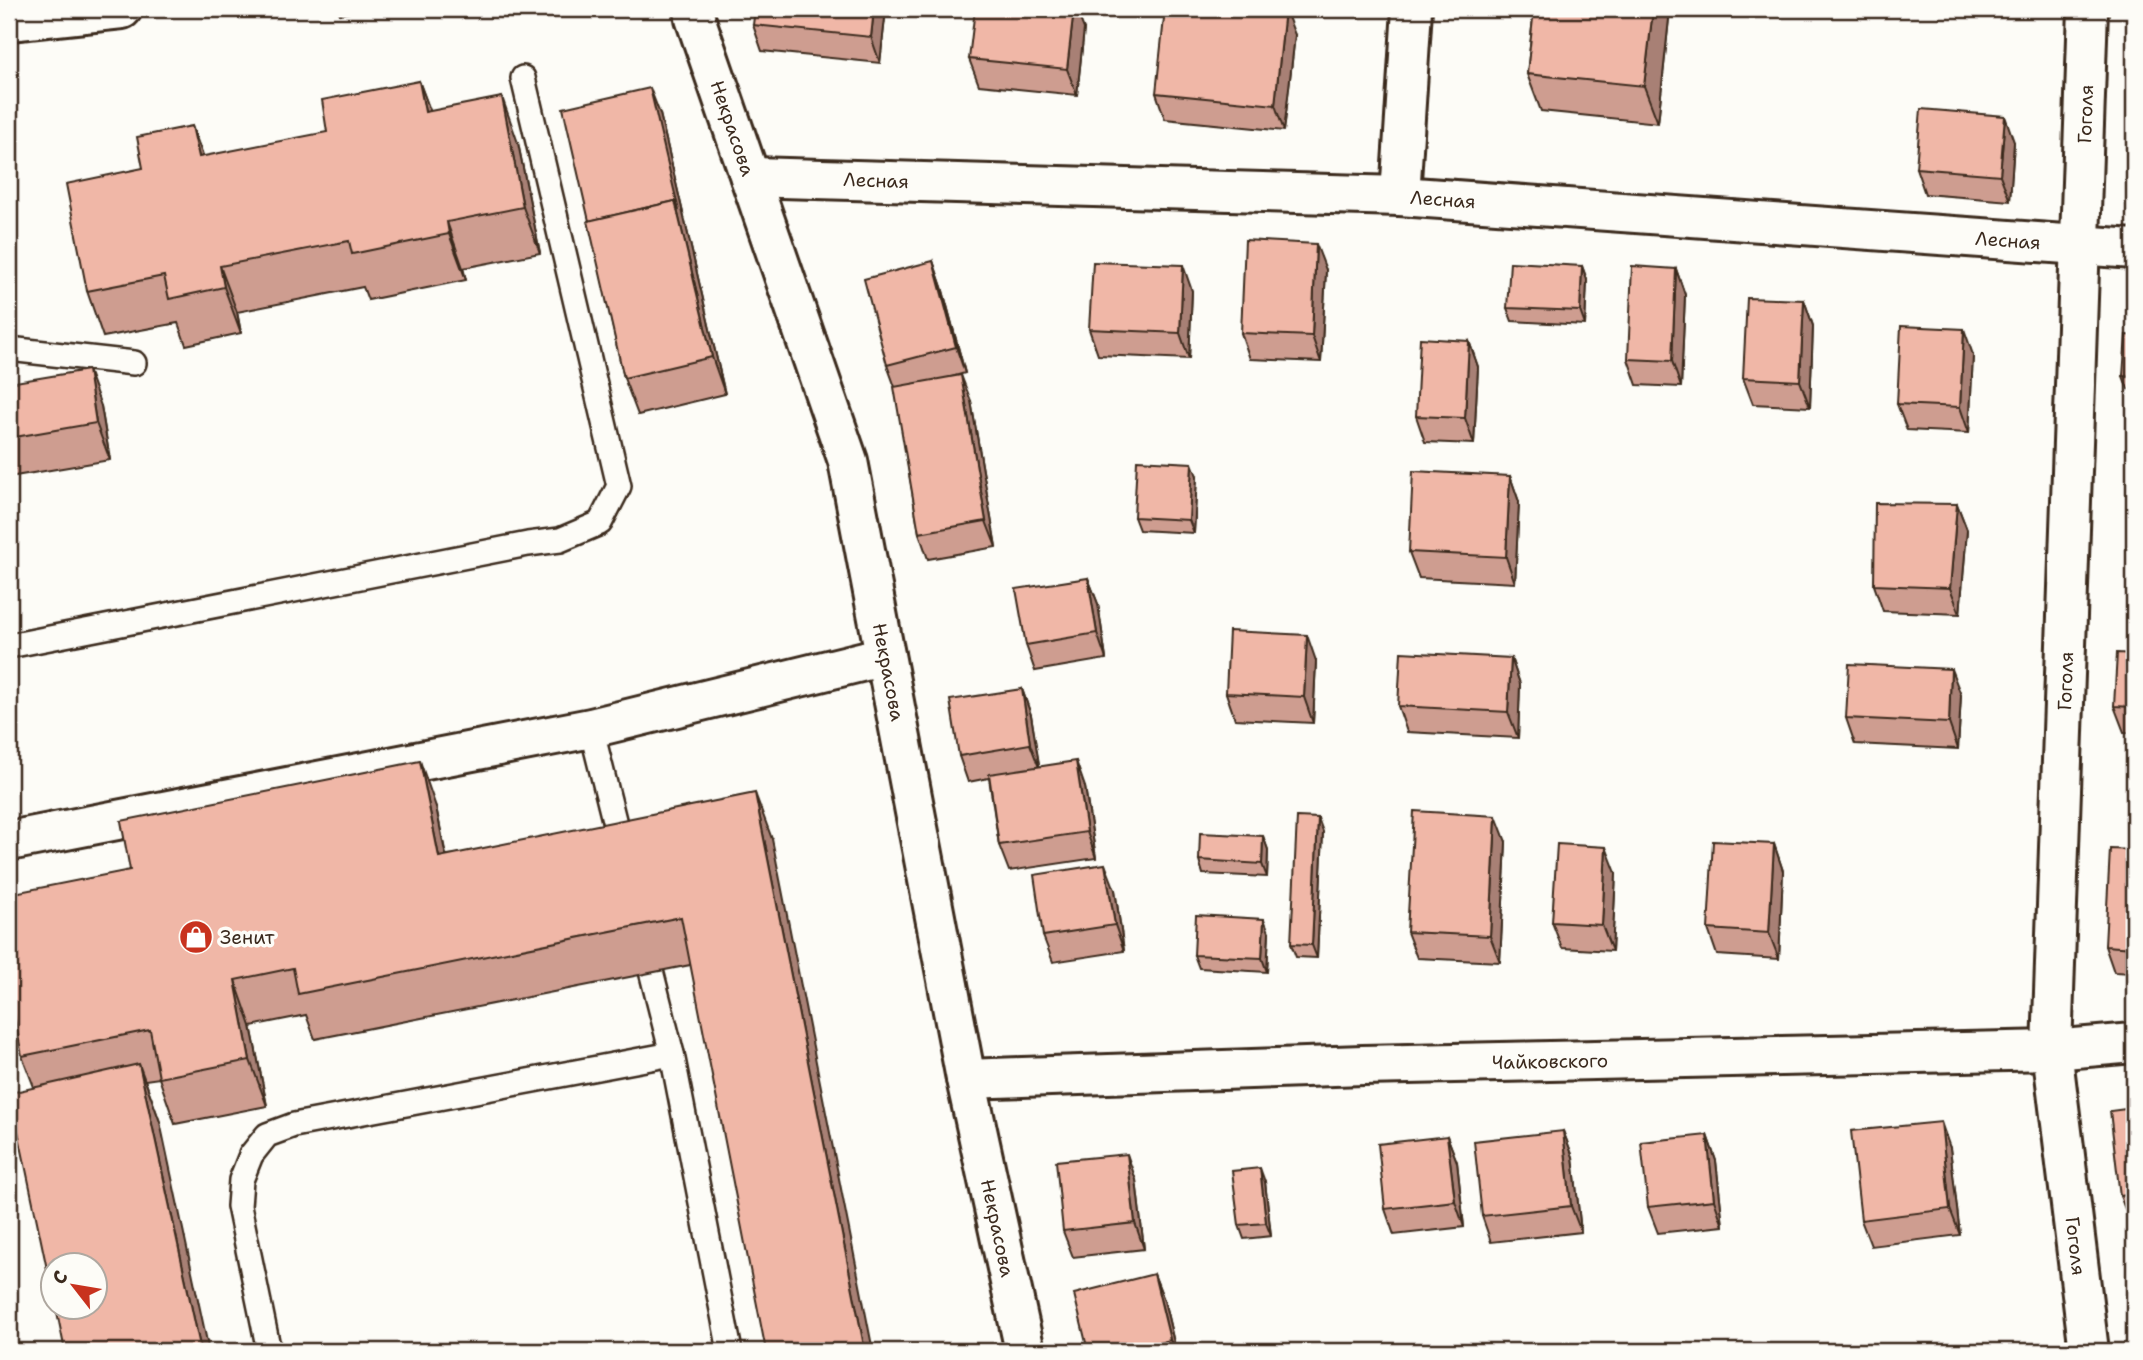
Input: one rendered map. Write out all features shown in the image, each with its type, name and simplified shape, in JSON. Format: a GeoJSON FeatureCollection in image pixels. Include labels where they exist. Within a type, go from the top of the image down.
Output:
{"type":"FeatureCollection","features":[{"type":"Feature","properties":{"kind":"street"},"geometry":{"type":"LineString","coordinates":[[9,21],[122,9]]}},
{"type":"Feature","properties":{"kind":"street","name":"Некрасова"},"geometry":{"type":"LineString","coordinates":[[694,9],[848,461],[966,1080],[1025,1351]]}},
{"type":"Feature","properties":{"kind":"street"},"geometry":{"type":"LineString","coordinates":[[1400,195],[1412,9]]}},
{"type":"Feature","properties":{"kind":"street","name":"Гоголя"},"geometry":{"type":"LineString","coordinates":[[2088,9],[2052,1050],[2089,1351]]}},
{"type":"Feature","properties":{"kind":"street","name":"Лесная"},"geometry":{"type":"LineString","coordinates":[[750,177],[1400,195],[2134,249]]}},
{"type":"Feature","properties":{"kind":"street"},"geometry":{"type":"LineString","coordinates":[[9,841],[591,728],[886,656]]}},
{"type":"Feature","properties":{"kind":"street","name":"Чайковского"},"geometry":{"type":"LineString","coordinates":[[966,1080],[1363,1065],[2052,1050],[2134,1043]]}},
{"type":"Feature","properties":{"kind":"lane"},"geometry":{"type":"LineString","coordinates":[[9,646],[560,540],[600,523],[619,486],[523,78]]}},
{"type":"Feature","properties":{"kind":"lane"},"geometry":{"type":"LineString","coordinates":[[9,349],[134,363]]}},
{"type":"Feature","properties":{"kind":"lane"},"geometry":{"type":"LineString","coordinates":[[591,728],[628,877]]}},
{"type":"Feature","properties":{"kind":"lane"},"geometry":{"type":"LineString","coordinates":[[638,918],[672,1054],[730,1351]]}},
{"type":"Feature","properties":{"kind":"lane"},"geometry":{"type":"LineString","coordinates":[[269,1351],[240,1206],[241,1180],[251,1155],[267,1135],[295,1125],[672,1054]]}},
{"type":"Feature","properties":{"kind":"building"},"geometry":{"type":"Polygon","coordinates":[[[755,9],[874,9],[871,37],[753,25],[755,9]]]}},
{"type":"Feature","properties":{"kind":"building"},"geometry":{"type":"Polygon","coordinates":[[[975,9],[1074,9],[1067,69],[969,59],[975,9]]]}},
{"type":"Feature","properties":{"kind":"building"},"geometry":{"type":"Polygon","coordinates":[[[1165,9],[1285,9],[1275,105],[1156,93],[1165,9]]]}},
{"type":"Feature","properties":{"kind":"building"},"geometry":{"type":"Polygon","coordinates":[[[1534,9],[1653,9],[1644,86],[1527,74],[1534,9]]]}},
{"type":"Feature","properties":{"kind":"building"},"geometry":{"type":"Polygon","coordinates":[[[419,81],[425,112],[502,97],[523,207],[447,222],[449,234],[352,254],[349,241],[220,266],[224,287],[169,299],[164,276],[87,291],[66,184],[143,168],[137,137],[192,126],[199,157],[327,132],[322,100],[419,81]]]}},
{"type":"Feature","properties":{"kind":"building"},"geometry":{"type":"Polygon","coordinates":[[[650,88],[679,211],[675,201],[589,221],[563,108],[650,88]]]}},
{"type":"Feature","properties":{"kind":"building"},"geometry":{"type":"Polygon","coordinates":[[[1921,109],[2005,116],[2000,175],[1916,168],[1921,109]]]}},
{"type":"Feature","properties":{"kind":"building"},"geometry":{"type":"Polygon","coordinates":[[[675,201],[712,357],[624,378],[588,221],[675,201]]]}},
{"type":"Feature","properties":{"kind":"building"},"geometry":{"type":"Polygon","coordinates":[[[1245,240],[1316,244],[1312,336],[1241,333],[1245,240]]]}},
{"type":"Feature","properties":{"kind":"building"},"geometry":{"type":"Polygon","coordinates":[[[933,261],[956,347],[887,365],[864,279],[933,261]]]}},
{"type":"Feature","properties":{"kind":"building"},"geometry":{"type":"Polygon","coordinates":[[[1093,262],[1183,265],[1180,333],[1089,329],[1093,262]]]}},
{"type":"Feature","properties":{"kind":"building"},"geometry":{"type":"Polygon","coordinates":[[[1510,262],[1582,266],[1580,311],[1507,308],[1510,262]]]}},
{"type":"Feature","properties":{"kind":"building"},"geometry":{"type":"Polygon","coordinates":[[[1632,266],[1676,269],[1672,361],[1628,359],[1632,266]]]}},
{"type":"Feature","properties":{"kind":"building"},"geometry":{"type":"Polygon","coordinates":[[[1747,298],[1804,300],[1800,381],[1743,378],[1747,298]]]}},
{"type":"Feature","properties":{"kind":"building"},"geometry":{"type":"Polygon","coordinates":[[[1901,326],[1964,329],[1960,407],[1897,404],[1901,326]]]}},
{"type":"Feature","properties":{"kind":"building"},"geometry":{"type":"Polygon","coordinates":[[[2126,335],[2134,336],[2134,377],[2123,376],[2126,335]]]}},
{"type":"Feature","properties":{"kind":"building"},"geometry":{"type":"Polygon","coordinates":[[[1420,338],[1469,341],[1465,418],[1416,416],[1420,338]]]}},
{"type":"Feature","properties":{"kind":"building"},"geometry":{"type":"Polygon","coordinates":[[[88,370],[96,423],[9,438],[9,383],[88,370]]]}},
{"type":"Feature","properties":{"kind":"building"},"geometry":{"type":"Polygon","coordinates":[[[961,375],[986,521],[919,533],[894,387],[961,375]]]}},
{"type":"Feature","properties":{"kind":"building"},"geometry":{"type":"Polygon","coordinates":[[[1137,460],[1192,463],[1189,520],[1134,517],[1137,460]]]}},
{"type":"Feature","properties":{"kind":"building"},"geometry":{"type":"Polygon","coordinates":[[[1413,471],[1510,476],[1506,557],[1409,552],[1413,471]]]}},
{"type":"Feature","properties":{"kind":"building"},"geometry":{"type":"Polygon","coordinates":[[[2131,490],[2134,491],[2134,541],[2128,540],[2131,490]]]}},
{"type":"Feature","properties":{"kind":"building"},"geometry":{"type":"Polygon","coordinates":[[[1875,503],[1957,504],[1950,588],[1874,585],[1875,503]]]}},
{"type":"Feature","properties":{"kind":"building"},"geometry":{"type":"Polygon","coordinates":[[[1088,578],[1097,633],[1026,645],[1016,589],[1088,578]]]}},
{"type":"Feature","properties":{"kind":"building"},"geometry":{"type":"Polygon","coordinates":[[[1229,631],[1307,635],[1304,697],[1226,693],[1229,631]]]}},
{"type":"Feature","properties":{"kind":"building"},"geometry":{"type":"Polygon","coordinates":[[[1401,652],[1511,658],[1508,712],[1398,706],[1401,652]]]}},
{"type":"Feature","properties":{"kind":"building"},"geometry":{"type":"Polygon","coordinates":[[[2117,653],[2134,654],[2134,707],[2114,706],[2117,653]]]}},
{"type":"Feature","properties":{"kind":"building"},"geometry":{"type":"Polygon","coordinates":[[[1849,664],[1951,669],[1949,723],[1846,718],[1849,664]]]}},
{"type":"Feature","properties":{"kind":"building"},"geometry":{"type":"Polygon","coordinates":[[[1022,689],[1030,744],[959,756],[950,700],[1022,689]]]}},
{"type":"Feature","properties":{"kind":"building"},"geometry":{"type":"Polygon","coordinates":[[[420,761],[439,857],[755,793],[865,1351],[766,1351],[681,917],[298,994],[293,968],[235,980],[250,1060],[159,1078],[150,1030],[22,1056],[9,987],[9,894],[130,870],[121,821],[420,761]]]}},
{"type":"Feature","properties":{"kind":"building"},"geometry":{"type":"Polygon","coordinates":[[[1076,761],[1087,832],[999,845],[989,774],[1076,761]]]}},
{"type":"Feature","properties":{"kind":"building"},"geometry":{"type":"Polygon","coordinates":[[[1414,811],[1496,816],[1490,936],[1407,932],[1414,811]]]}},
{"type":"Feature","properties":{"kind":"building"},"geometry":{"type":"Polygon","coordinates":[[[1297,817],[1318,818],[1312,945],[1291,944],[1297,817]]]}},
{"type":"Feature","properties":{"kind":"building"},"geometry":{"type":"Polygon","coordinates":[[[1200,833],[1263,836],[1262,864],[1199,860],[1200,833]]]}},
{"type":"Feature","properties":{"kind":"building"},"geometry":{"type":"Polygon","coordinates":[[[1713,841],[1774,844],[1769,933],[1708,929],[1713,841]]]}},
{"type":"Feature","properties":{"kind":"building"},"geometry":{"type":"Polygon","coordinates":[[[1557,844],[1606,847],[1602,925],[1552,922],[1557,844]]]}},
{"type":"Feature","properties":{"kind":"building"},"geometry":{"type":"Polygon","coordinates":[[[2110,849],[2134,850],[2134,948],[2105,946],[2110,849]]]}},
{"type":"Feature","properties":{"kind":"building"},"geometry":{"type":"Polygon","coordinates":[[[1105,864],[1115,925],[1043,936],[1034,875],[1105,864]]]}},
{"type":"Feature","properties":{"kind":"building"},"geometry":{"type":"Polygon","coordinates":[[[1196,915],[1264,919],[1262,958],[1194,955],[1196,915]]]}},
{"type":"Feature","properties":{"kind":"building"},"geometry":{"type":"Polygon","coordinates":[[[139,1064],[201,1351],[65,1351],[59,1322],[108,1322],[108,1252],[43,1252],[10,1093],[139,1064]]]}},
{"type":"Feature","properties":{"kind":"building"},"geometry":{"type":"Polygon","coordinates":[[[2134,1108],[2134,1194],[2120,1196],[2110,1111],[2134,1108]]]}},
{"type":"Feature","properties":{"kind":"building"},"geometry":{"type":"Polygon","coordinates":[[[1941,1122],[1950,1209],[1861,1220],[1851,1131],[1941,1122]]]}},
{"type":"Feature","properties":{"kind":"building"},"geometry":{"type":"Polygon","coordinates":[[[1563,1131],[1571,1206],[1482,1216],[1474,1141],[1563,1131]]]}},
{"type":"Feature","properties":{"kind":"building"},"geometry":{"type":"Polygon","coordinates":[[[1707,1135],[1714,1200],[1648,1207],[1641,1142],[1707,1135]]]}},
{"type":"Feature","properties":{"kind":"building"},"geometry":{"type":"Polygon","coordinates":[[[1447,1136],[1455,1201],[1385,1209],[1378,1144],[1447,1136]]]}},
{"type":"Feature","properties":{"kind":"building"},"geometry":{"type":"Polygon","coordinates":[[[1127,1154],[1135,1223],[1063,1231],[1056,1161],[1127,1154]]]}},
{"type":"Feature","properties":{"kind":"building"},"geometry":{"type":"Polygon","coordinates":[[[1260,1168],[1266,1223],[1239,1225],[1232,1171],[1260,1168]]]}},
{"type":"Feature","properties":{"kind":"building"},"geometry":{"type":"Polygon","coordinates":[[[1154,1274],[1170,1340],[1133,1351],[1088,1351],[1074,1294],[1154,1274]]]}},
{"type":"Feature","properties":{"kind":"place","name":"Зенит"},"geometry":{"type":"Point","coordinates":[196,937]}}]}
